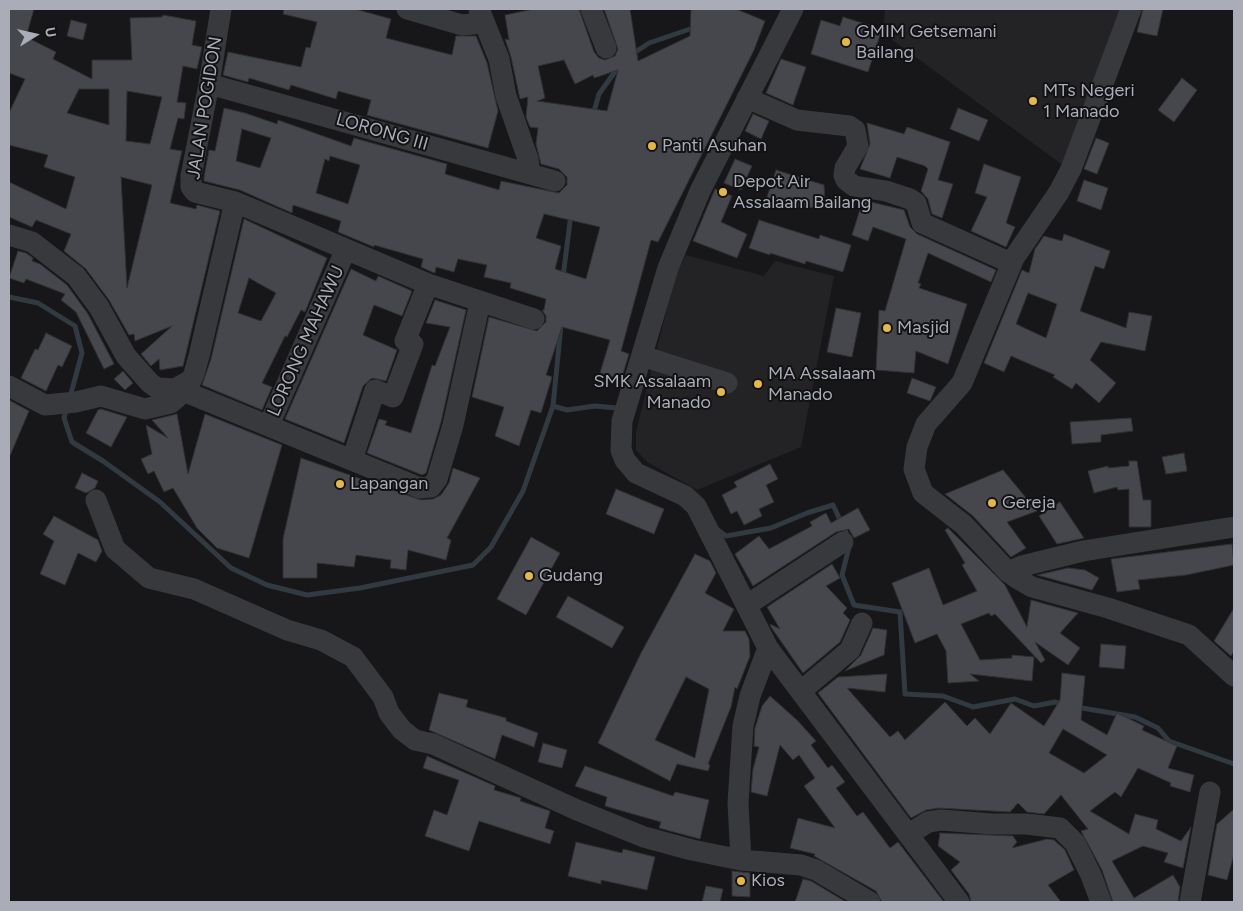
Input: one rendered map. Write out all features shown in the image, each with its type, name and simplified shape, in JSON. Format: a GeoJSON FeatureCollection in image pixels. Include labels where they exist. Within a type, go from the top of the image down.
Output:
{"type":"FeatureCollection","features":[{"type":"Feature","properties":{"kind":"street","name":"JALAN POGIDON"},"geometry":{"type":"LineString","coordinates":[[221,9],[209,84],[190,176],[191,187],[194,192],[235,202],[428,284],[534,319]]}},
{"type":"Feature","properties":{"kind":"street"},"geometry":{"type":"LineString","coordinates":[[407,9],[462,25],[481,16],[499,59],[506,96],[526,151],[530,174]]}},
{"type":"Feature","properties":{"kind":"street"},"geometry":{"type":"LineString","coordinates":[[591,9],[606,48]]}},
{"type":"Feature","properties":{"kind":"street"},"geometry":{"type":"LineString","coordinates":[[793,9],[700,191],[668,268],[625,411],[621,450],[625,460],[636,473],[685,496],[696,506],[768,648],[959,902]]}},
{"type":"Feature","properties":{"kind":"street"},"geometry":{"type":"LineString","coordinates":[[1131,9],[1071,169],[1059,192],[1012,263],[962,383],[926,424],[917,447],[914,469],[923,493],[964,525],[1008,572],[1032,587],[1136,617],[1189,635],[1234,676]]}},
{"type":"Feature","properties":{"kind":"street","name":"LORONG III"},"geometry":{"type":"LineString","coordinates":[[209,84],[555,181]]}},
{"type":"Feature","properties":{"kind":"street"},"geometry":{"type":"LineString","coordinates":[[747,98],[797,120],[849,126],[855,130],[858,146],[845,168],[844,175],[846,180],[854,186],[886,191],[910,199],[916,203],[922,223],[1012,263]]}},
{"type":"Feature","properties":{"kind":"street"},"geometry":{"type":"LineString","coordinates":[[9,386],[37,402],[45,404],[68,403],[103,396],[140,408],[151,408],[174,401],[180,395],[199,356],[235,202]]}},
{"type":"Feature","properties":{"kind":"street"},"geometry":{"type":"LineString","coordinates":[[9,235],[32,242],[76,276],[99,307],[126,356],[150,383],[158,388],[186,383]]}},
{"type":"Feature","properties":{"kind":"street","name":"LORONG MAHAWU"},"geometry":{"type":"LineString","coordinates":[[346,249],[269,425],[420,488],[428,488],[434,484],[454,425],[480,302]]}},
{"type":"Feature","properties":{"kind":"street"},"geometry":{"type":"LineString","coordinates":[[352,460],[375,390],[393,397],[413,344],[405,341],[428,284]]}},
{"type":"Feature","properties":{"kind":"street"},"geometry":{"type":"LineString","coordinates":[[642,356],[727,383]]}},
{"type":"Feature","properties":{"kind":"street"},"geometry":{"type":"LineString","coordinates":[[186,383],[188,392],[269,425]]}},
{"type":"Feature","properties":{"kind":"street"},"geometry":{"type":"LineString","coordinates":[[96,500],[115,549],[149,578],[194,589],[287,630],[321,640],[353,657],[382,697],[389,713],[402,730],[415,740],[433,744],[577,810],[644,836],[692,850],[741,860],[801,865],[816,870],[870,902]]}},
{"type":"Feature","properties":{"kind":"street"},"geometry":{"type":"LineString","coordinates":[[1008,572],[1022,566],[1083,551],[1234,527]]}},
{"type":"Feature","properties":{"kind":"street"},"geometry":{"type":"LineString","coordinates":[[747,605],[843,542]]}},
{"type":"Feature","properties":{"kind":"street"},"geometry":{"type":"LineString","coordinates":[[801,691],[850,650],[862,623]]}},
{"type":"Feature","properties":{"kind":"street"},"geometry":{"type":"LineString","coordinates":[[741,860],[738,803],[743,726],[750,696],[768,648]]}},
{"type":"Feature","properties":{"kind":"street"},"geometry":{"type":"LineString","coordinates":[[1190,902],[1210,792]]}},
{"type":"Feature","properties":{"kind":"street"},"geometry":{"type":"LineString","coordinates":[[909,834],[928,822],[941,820],[1026,824],[1060,828],[1075,843],[1091,874],[1101,902]]}},
{"type":"Feature","properties":{"kind":"shaded area","name":"MTs Negeri 1 Manado"},"geometry":{"type":"Polygon","coordinates":[[[885,9],[1124,9],[1068,169],[883,33],[885,9]]]}},
{"type":"Feature","properties":{"kind":"shaded area"},"geometry":{"type":"Polygon","coordinates":[[[686,255],[764,276],[775,261],[834,276],[801,447],[697,490],[647,462],[636,450],[636,432],[675,276],[686,255]]]}},
{"type":"Feature","properties":{"kind":"building"},"geometry":{"type":"Polygon","coordinates":[[[9,9],[34,9],[26,37],[56,52],[53,59],[92,79],[92,60],[132,60],[130,18],[162,17],[163,15],[196,21],[192,45],[202,47],[197,69],[183,66],[177,102],[186,103],[184,119],[178,118],[170,149],[182,151],[170,203],[196,209],[197,205],[220,211],[183,366],[160,370],[159,359],[151,366],[141,354],[172,326],[135,341],[134,334],[129,335],[109,300],[86,269],[64,251],[71,234],[36,220],[32,227],[9,217],[9,182],[66,209],[75,177],[44,167],[48,155],[9,145],[9,113],[25,79],[9,73],[9,9]],[[79,89],[67,113],[109,125],[109,89],[79,89]],[[127,91],[126,141],[150,144],[162,97],[127,91]],[[121,177],[127,288],[152,185],[121,177]]]}},
{"type":"Feature","properties":{"kind":"building"},"geometry":{"type":"Polygon","coordinates":[[[284,9],[355,9],[391,19],[386,38],[452,55],[456,36],[476,36],[487,63],[498,111],[488,148],[367,115],[371,100],[338,91],[336,99],[291,85],[289,90],[249,78],[248,82],[223,75],[228,52],[301,67],[306,47],[310,48],[317,22],[283,14],[284,9]]]}},
{"type":"Feature","properties":{"kind":"building"},"geometry":{"type":"Polygon","coordinates":[[[534,9],[579,9],[594,52],[599,58],[605,60],[615,56],[618,49],[604,9],[630,9],[638,61],[690,36],[691,9],[736,9],[765,21],[754,50],[658,242],[651,240],[621,351],[629,354],[621,380],[600,373],[610,340],[562,327],[546,375],[552,377],[541,413],[531,410],[519,446],[495,436],[504,407],[472,397],[489,317],[537,331],[546,322],[546,316],[542,310],[544,310],[546,299],[510,288],[511,283],[484,277],[487,265],[458,259],[454,272],[436,267],[435,273],[421,267],[423,259],[374,245],[374,247],[338,232],[341,221],[293,205],[292,213],[240,190],[204,181],[209,150],[215,151],[224,108],[277,124],[278,120],[351,146],[354,138],[447,164],[445,174],[499,190],[501,181],[559,193],[567,185],[567,177],[559,169],[541,164],[536,144],[538,128],[530,127],[526,117],[528,97],[520,99],[505,39],[509,40],[505,15],[534,9]],[[564,60],[538,66],[545,98],[537,101],[607,111],[618,70],[594,78],[593,75],[575,84],[564,60]],[[242,129],[236,161],[260,168],[271,138],[242,129]],[[330,156],[329,161],[325,159],[316,193],[348,204],[360,165],[330,156]],[[544,214],[536,238],[561,246],[555,269],[586,279],[600,227],[544,214]]]}},
{"type":"Feature","properties":{"kind":"building"},"geometry":{"type":"Polygon","coordinates":[[[1143,9],[1163,9],[1157,36],[1137,32],[1143,9]]]}},
{"type":"Feature","properties":{"kind":"building","name":"GMIM Getsemani Bailang"},"geometry":{"type":"Polygon","coordinates":[[[843,17],[882,29],[868,72],[811,54],[821,20],[840,26],[843,17]]]}},
{"type":"Feature","properties":{"kind":"building"},"geometry":{"type":"Polygon","coordinates":[[[71,20],[87,24],[83,40],[67,36],[71,20]]]}},
{"type":"Feature","properties":{"kind":"building"},"geometry":{"type":"Polygon","coordinates":[[[781,59],[806,67],[793,105],[766,93],[781,59]]]}},
{"type":"Feature","properties":{"kind":"building"},"geometry":{"type":"Polygon","coordinates":[[[1182,78],[1197,90],[1174,122],[1158,110],[1182,78]]]}},
{"type":"Feature","properties":{"kind":"building"},"geometry":{"type":"Polygon","coordinates":[[[958,108],[988,120],[979,141],[950,129],[958,108]]]}},
{"type":"Feature","properties":{"kind":"building"},"geometry":{"type":"Polygon","coordinates":[[[753,114],[769,121],[761,139],[745,131],[753,114]]]}},
{"type":"Feature","properties":{"kind":"building"},"geometry":{"type":"Polygon","coordinates":[[[867,123],[904,134],[907,127],[950,142],[938,180],[953,184],[942,218],[932,214],[928,199],[921,191],[928,169],[925,166],[897,157],[890,178],[860,169],[870,144],[867,123]]]}},
{"type":"Feature","properties":{"kind":"building"},"geometry":{"type":"Polygon","coordinates":[[[1096,138],[1109,143],[1097,174],[1084,169],[1096,138]]]}},
{"type":"Feature","properties":{"kind":"building"},"geometry":{"type":"Polygon","coordinates":[[[735,159],[752,166],[741,190],[724,183],[735,159]]]}},
{"type":"Feature","properties":{"kind":"building"},"geometry":{"type":"Polygon","coordinates":[[[984,164],[1021,177],[1006,223],[1015,227],[1006,247],[971,231],[987,197],[975,193],[984,164]]]}},
{"type":"Feature","properties":{"kind":"building"},"geometry":{"type":"Polygon","coordinates":[[[776,170],[824,185],[825,207],[763,209],[776,170]]]}},
{"type":"Feature","properties":{"kind":"building"},"geometry":{"type":"Polygon","coordinates":[[[1084,180],[1108,188],[1101,210],[1077,201],[1084,180]]]}},
{"type":"Feature","properties":{"kind":"building"},"geometry":{"type":"Polygon","coordinates":[[[715,189],[732,196],[721,222],[747,234],[737,258],[693,241],[715,189]]]}},
{"type":"Feature","properties":{"kind":"building"},"geometry":{"type":"Polygon","coordinates":[[[863,200],[904,210],[910,227],[917,234],[996,270],[991,282],[928,253],[918,283],[921,284],[919,288],[967,304],[948,364],[916,351],[914,373],[876,370],[879,310],[885,311],[906,239],[873,227],[868,241],[852,235],[863,200]]]}},
{"type":"Feature","properties":{"kind":"building"},"geometry":{"type":"Polygon","coordinates":[[[244,219],[327,258],[305,312],[301,310],[287,337],[285,336],[262,383],[272,387],[262,410],[202,385],[211,359],[244,219]],[[249,278],[238,313],[261,321],[276,293],[249,278]]]}},
{"type":"Feature","properties":{"kind":"building"},"geometry":{"type":"Polygon","coordinates":[[[759,220],[819,239],[820,235],[851,245],[843,272],[806,261],[805,264],[749,248],[759,220]]]}},
{"type":"Feature","properties":{"kind":"building"},"geometry":{"type":"Polygon","coordinates":[[[1064,234],[1110,251],[1104,269],[1095,266],[1080,311],[1126,328],[1129,312],[1152,316],[1145,351],[1101,342],[1090,360],[1116,383],[1099,403],[1076,383],[1072,389],[1053,377],[1055,375],[1011,356],[1004,372],[984,363],[1022,270],[1029,273],[1035,249],[1044,236],[1062,241],[1064,234]],[[1028,293],[1016,324],[1046,338],[1057,304],[1028,293]]]}},
{"type":"Feature","properties":{"kind":"building"},"geometry":{"type":"Polygon","coordinates":[[[18,251],[26,253],[33,258],[32,261],[40,264],[67,285],[88,314],[114,364],[104,369],[76,312],[61,300],[65,294],[26,279],[24,283],[9,278],[18,251]]]}},
{"type":"Feature","properties":{"kind":"building"},"geometry":{"type":"Polygon","coordinates":[[[351,269],[376,281],[378,276],[412,291],[402,316],[374,305],[363,335],[397,350],[386,381],[372,378],[363,386],[344,443],[285,419],[351,269]]]}},
{"type":"Feature","properties":{"kind":"building"},"geometry":{"type":"Polygon","coordinates":[[[435,300],[466,310],[441,422],[426,473],[422,475],[367,453],[379,419],[387,421],[385,425],[411,433],[432,365],[435,366],[450,327],[426,323],[435,300]]]}},
{"type":"Feature","properties":{"kind":"building"},"geometry":{"type":"Polygon","coordinates":[[[836,308],[861,313],[852,357],[827,352],[836,308]]]}},
{"type":"Feature","properties":{"kind":"building"},"geometry":{"type":"Polygon","coordinates":[[[46,333],[72,346],[62,367],[58,365],[46,391],[21,378],[35,349],[38,350],[46,333]]]}},
{"type":"Feature","properties":{"kind":"building"},"geometry":{"type":"Polygon","coordinates":[[[123,371],[133,383],[125,390],[114,379],[123,371]]]}},
{"type":"Feature","properties":{"kind":"building"},"geometry":{"type":"Polygon","coordinates":[[[912,378],[936,387],[930,401],[907,393],[912,378]]]}},
{"type":"Feature","properties":{"kind":"building"},"geometry":{"type":"Polygon","coordinates":[[[9,400],[29,411],[9,458],[9,400]]]}},
{"type":"Feature","properties":{"kind":"building"},"geometry":{"type":"Polygon","coordinates":[[[101,409],[127,417],[111,447],[86,433],[98,410],[101,409]]]}},
{"type":"Feature","properties":{"kind":"building"},"geometry":{"type":"Polygon","coordinates":[[[177,414],[188,474],[205,414],[282,445],[249,558],[217,548],[197,528],[173,488],[164,492],[154,471],[148,474],[141,459],[152,454],[146,425],[168,438],[152,420],[177,414]]]}},
{"type":"Feature","properties":{"kind":"building"},"geometry":{"type":"Polygon","coordinates":[[[1131,418],[1133,431],[1101,435],[1101,442],[1072,444],[1070,422],[1131,418]]]}},
{"type":"Feature","properties":{"kind":"building"},"geometry":{"type":"Polygon","coordinates":[[[1184,453],[1187,471],[1166,474],[1162,457],[1184,453]]]}},
{"type":"Feature","properties":{"kind":"building"},"geometry":{"type":"Polygon","coordinates":[[[301,458],[421,500],[433,499],[441,495],[449,483],[453,468],[480,478],[447,538],[451,540],[446,560],[408,550],[406,570],[390,568],[391,560],[356,555],[354,567],[317,563],[317,578],[283,578],[283,539],[301,458]]]}},
{"type":"Feature","properties":{"kind":"building"},"geometry":{"type":"Polygon","coordinates":[[[1129,461],[1137,461],[1143,500],[1151,500],[1151,527],[1129,527],[1129,489],[1118,490],[1117,487],[1094,493],[1088,471],[1108,466],[1108,468],[1129,466],[1129,461]]]}},
{"type":"Feature","properties":{"kind":"building"},"geometry":{"type":"Polygon","coordinates":[[[770,464],[778,479],[766,485],[774,502],[759,509],[762,516],[744,525],[737,511],[731,514],[722,495],[737,487],[734,482],[770,464]]]}},
{"type":"Feature","properties":{"kind":"building","name":"Gereja"},"geometry":{"type":"Polygon","coordinates":[[[1003,470],[1037,511],[1007,522],[1026,548],[1011,557],[973,516],[945,494],[1003,470]]]}},
{"type":"Feature","properties":{"kind":"building"},"geometry":{"type":"Polygon","coordinates":[[[82,473],[98,481],[95,488],[86,493],[75,488],[82,473]]]}},
{"type":"Feature","properties":{"kind":"building","name":"Gudang"},"geometry":{"type":"Polygon","coordinates":[[[616,489],[664,509],[654,534],[606,514],[616,489]]]}},
{"type":"Feature","properties":{"kind":"building"},"geometry":{"type":"Polygon","coordinates":[[[1060,502],[1084,538],[1057,544],[1039,516],[1060,502]]]}},
{"type":"Feature","properties":{"kind":"building"},"geometry":{"type":"Polygon","coordinates":[[[858,508],[870,530],[854,538],[849,529],[836,532],[753,586],[735,554],[759,536],[769,549],[812,526],[810,522],[826,513],[831,523],[858,508]]]}},
{"type":"Feature","properties":{"kind":"building"},"geometry":{"type":"Polygon","coordinates":[[[54,516],[98,540],[102,551],[96,562],[78,553],[65,585],[40,574],[54,541],[43,534],[54,516]]]}},
{"type":"Feature","properties":{"kind":"building"},"geometry":{"type":"Polygon","coordinates":[[[948,528],[1005,585],[1027,627],[1031,600],[1078,613],[1060,633],[1080,648],[1068,665],[1035,642],[1045,660],[1041,663],[995,614],[991,616],[989,613],[961,624],[980,660],[1012,658],[1012,655],[1034,657],[1032,681],[970,674],[979,681],[948,683],[946,651],[937,634],[915,643],[892,583],[929,568],[943,605],[977,591],[962,565],[965,563],[945,530],[948,528]]]}},
{"type":"Feature","properties":{"kind":"building","name":"Gudang"},"geometry":{"type":"Polygon","coordinates":[[[531,537],[560,553],[526,615],[497,599],[531,537]]]}},
{"type":"Feature","properties":{"kind":"building"},"geometry":{"type":"Polygon","coordinates":[[[1232,544],[1234,565],[1186,575],[1138,580],[1140,589],[1117,592],[1111,559],[1232,544]]]}},
{"type":"Feature","properties":{"kind":"building"},"geometry":{"type":"Polygon","coordinates":[[[695,554],[710,561],[716,573],[705,593],[734,609],[723,631],[745,631],[749,639],[750,656],[737,689],[735,687],[731,707],[708,764],[710,765],[708,771],[677,764],[670,781],[598,743],[641,653],[695,554]],[[686,677],[655,740],[695,758],[709,689],[686,677]]]}},
{"type":"Feature","properties":{"kind":"building"},"geometry":{"type":"Polygon","coordinates":[[[832,564],[840,578],[826,586],[847,608],[843,613],[850,620],[840,642],[803,673],[771,627],[770,624],[780,629],[767,607],[832,564]]]}},
{"type":"Feature","properties":{"kind":"building"},"geometry":{"type":"Polygon","coordinates":[[[1068,568],[1085,570],[1099,578],[1092,590],[1037,575],[1068,568]]]}},
{"type":"Feature","properties":{"kind":"building","name":"Gudang"},"geometry":{"type":"Polygon","coordinates":[[[568,596],[624,627],[612,648],[556,617],[568,596]]]}},
{"type":"Feature","properties":{"kind":"building"},"geometry":{"type":"Polygon","coordinates":[[[1234,608],[1234,651],[1231,656],[1214,641],[1234,608]]]}},
{"type":"Feature","properties":{"kind":"building"},"geometry":{"type":"Polygon","coordinates":[[[873,628],[887,630],[884,655],[845,671],[861,655],[873,628]]]}},
{"type":"Feature","properties":{"kind":"building"},"geometry":{"type":"Polygon","coordinates":[[[1101,644],[1126,646],[1124,669],[1099,667],[1101,644]]]}},
{"type":"Feature","properties":{"kind":"building"},"geometry":{"type":"Polygon","coordinates":[[[1062,673],[1085,676],[1081,720],[1107,735],[1117,713],[1144,726],[1142,730],[1177,746],[1168,768],[1194,775],[1190,792],[1170,786],[1171,783],[1138,768],[1121,797],[1115,792],[1090,811],[1129,834],[1135,814],[1158,820],[1156,829],[1181,841],[1191,827],[1183,868],[1164,862],[1168,853],[1143,846],[1112,861],[1134,898],[1173,875],[1180,887],[1178,902],[1113,902],[1102,870],[1081,831],[1088,829],[1061,795],[1044,814],[1027,812],[1018,803],[1010,812],[939,808],[926,810],[911,818],[818,693],[838,677],[887,674],[885,692],[847,688],[890,737],[898,731],[905,740],[945,702],[967,726],[975,718],[990,734],[1011,703],[1044,726],[1060,700],[1062,673]],[[1063,729],[1049,753],[1084,773],[1107,755],[1063,729]]]}},
{"type":"Feature","properties":{"kind":"building"},"geometry":{"type":"Polygon","coordinates":[[[439,693],[468,700],[466,707],[506,718],[506,721],[538,733],[534,747],[502,735],[495,759],[429,730],[439,693]]]}},
{"type":"Feature","properties":{"kind":"building"},"geometry":{"type":"Polygon","coordinates":[[[770,696],[797,720],[816,741],[811,745],[828,768],[832,765],[845,782],[836,788],[857,816],[863,812],[890,848],[898,842],[944,902],[882,902],[876,891],[814,856],[815,854],[790,848],[798,818],[835,828],[804,786],[815,778],[799,755],[793,760],[780,745],[767,796],[751,792],[753,769],[759,747],[754,746],[755,728],[762,706],[770,696]]]}},
{"type":"Feature","properties":{"kind":"building"},"geometry":{"type":"Polygon","coordinates":[[[543,743],[567,750],[562,768],[538,762],[543,743]]]}},
{"type":"Feature","properties":{"kind":"building"},"geometry":{"type":"Polygon","coordinates":[[[427,756],[495,786],[494,790],[521,798],[520,801],[550,811],[545,828],[554,831],[550,844],[479,821],[469,851],[425,836],[434,810],[447,815],[459,780],[423,768],[427,756]]]}},
{"type":"Feature","properties":{"kind":"building"},"geometry":{"type":"Polygon","coordinates":[[[585,766],[673,796],[675,792],[709,800],[700,839],[659,828],[661,822],[605,806],[607,797],[575,786],[585,766]]]}},
{"type":"Feature","properties":{"kind":"building"},"geometry":{"type":"Polygon","coordinates":[[[1234,809],[1234,854],[1227,880],[1208,875],[1217,824],[1234,809]]]}},
{"type":"Feature","properties":{"kind":"building"},"geometry":{"type":"Polygon","coordinates":[[[940,833],[1013,836],[1017,842],[1012,848],[1047,839],[1054,840],[1065,850],[1074,870],[1048,885],[1061,902],[971,902],[969,894],[951,870],[960,862],[938,846],[940,833]]]}},
{"type":"Feature","properties":{"kind":"building"},"geometry":{"type":"Polygon","coordinates":[[[576,842],[622,853],[623,849],[655,857],[647,890],[601,880],[601,884],[568,876],[576,842]]]}},
{"type":"Feature","properties":{"kind":"building","name":"Kios"},"geometry":{"type":"Polygon","coordinates":[[[732,871],[750,873],[750,897],[732,896],[732,871]]]}},
{"type":"Feature","properties":{"kind":"building"},"geometry":{"type":"Polygon","coordinates":[[[803,879],[811,881],[846,902],[795,902],[803,879]]]}},
{"type":"Feature","properties":{"kind":"building"},"geometry":{"type":"Polygon","coordinates":[[[706,886],[723,889],[720,902],[702,902],[706,886]]]}},
{"type":"Feature","properties":{"kind":"waterway"},"geometry":{"type":"LineString","coordinates":[[631,55],[649,43],[696,27]]}},
{"type":"Feature","properties":{"kind":"waterway"},"geometry":{"type":"LineString","coordinates":[[593,115],[599,94],[619,66]]}},
{"type":"Feature","properties":{"kind":"waterway"},"geometry":{"type":"LineString","coordinates":[[563,277],[571,214]]}},
{"type":"Feature","properties":{"kind":"waterway"},"geometry":{"type":"LineString","coordinates":[[9,297],[38,303],[75,326],[82,353],[70,397]]}},
{"type":"Feature","properties":{"kind":"waterway"},"geometry":{"type":"LineString","coordinates":[[67,407],[64,418],[72,442],[103,461],[160,502],[231,568],[267,585],[307,595],[360,588],[473,565],[491,547],[523,491],[553,406],[561,325]]}},
{"type":"Feature","properties":{"kind":"waterway"},"geometry":{"type":"LineString","coordinates":[[553,406],[567,410],[595,406],[621,410]]}},
{"type":"Feature","properties":{"kind":"waterway"},"geometry":{"type":"LineString","coordinates":[[718,530],[726,536],[771,528],[807,513],[833,505],[849,539]]}},
{"type":"Feature","properties":{"kind":"waterway"},"geometry":{"type":"LineString","coordinates":[[849,547],[842,575],[854,605],[900,612],[905,694],[943,696],[973,707],[1015,699],[1034,706],[1055,702],[1063,704]]}},
{"type":"Feature","properties":{"kind":"waterway"},"geometry":{"type":"LineString","coordinates":[[1076,707],[1135,717],[1158,728],[1169,741],[1234,764]]}},
{"type":"Feature","properties":{"kind":"place","name":"GMIM Getsemani Bailang"},"geometry":{"type":"Point","coordinates":[846,42]}},
{"type":"Feature","properties":{"kind":"place","name":"MTs Negeri 1 Manado"},"geometry":{"type":"Point","coordinates":[1033,101]}},
{"type":"Feature","properties":{"kind":"place","name":"Panti Asuhan"},"geometry":{"type":"Point","coordinates":[652,146]}},
{"type":"Feature","properties":{"kind":"place","name":"Depot Air Assalaam Bailang"},"geometry":{"type":"Point","coordinates":[723,192]}},
{"type":"Feature","properties":{"kind":"place","name":"Masjid"},"geometry":{"type":"Point","coordinates":[887,328]}},
{"type":"Feature","properties":{"kind":"place","name":"MA Assalaam Manado"},"geometry":{"type":"Point","coordinates":[758,384]}},
{"type":"Feature","properties":{"kind":"place","name":"SMK Assalaam Manado"},"geometry":{"type":"Point","coordinates":[721,392]}},
{"type":"Feature","properties":{"kind":"place","name":"Lapangan"},"geometry":{"type":"Point","coordinates":[340,484]}},
{"type":"Feature","properties":{"kind":"place","name":"Gereja"},"geometry":{"type":"Point","coordinates":[992,503]}},
{"type":"Feature","properties":{"kind":"place","name":"Gudang"},"geometry":{"type":"Point","coordinates":[529,576]}},
{"type":"Feature","properties":{"kind":"place","name":"Kios"},"geometry":{"type":"Point","coordinates":[741,881]}}]}
